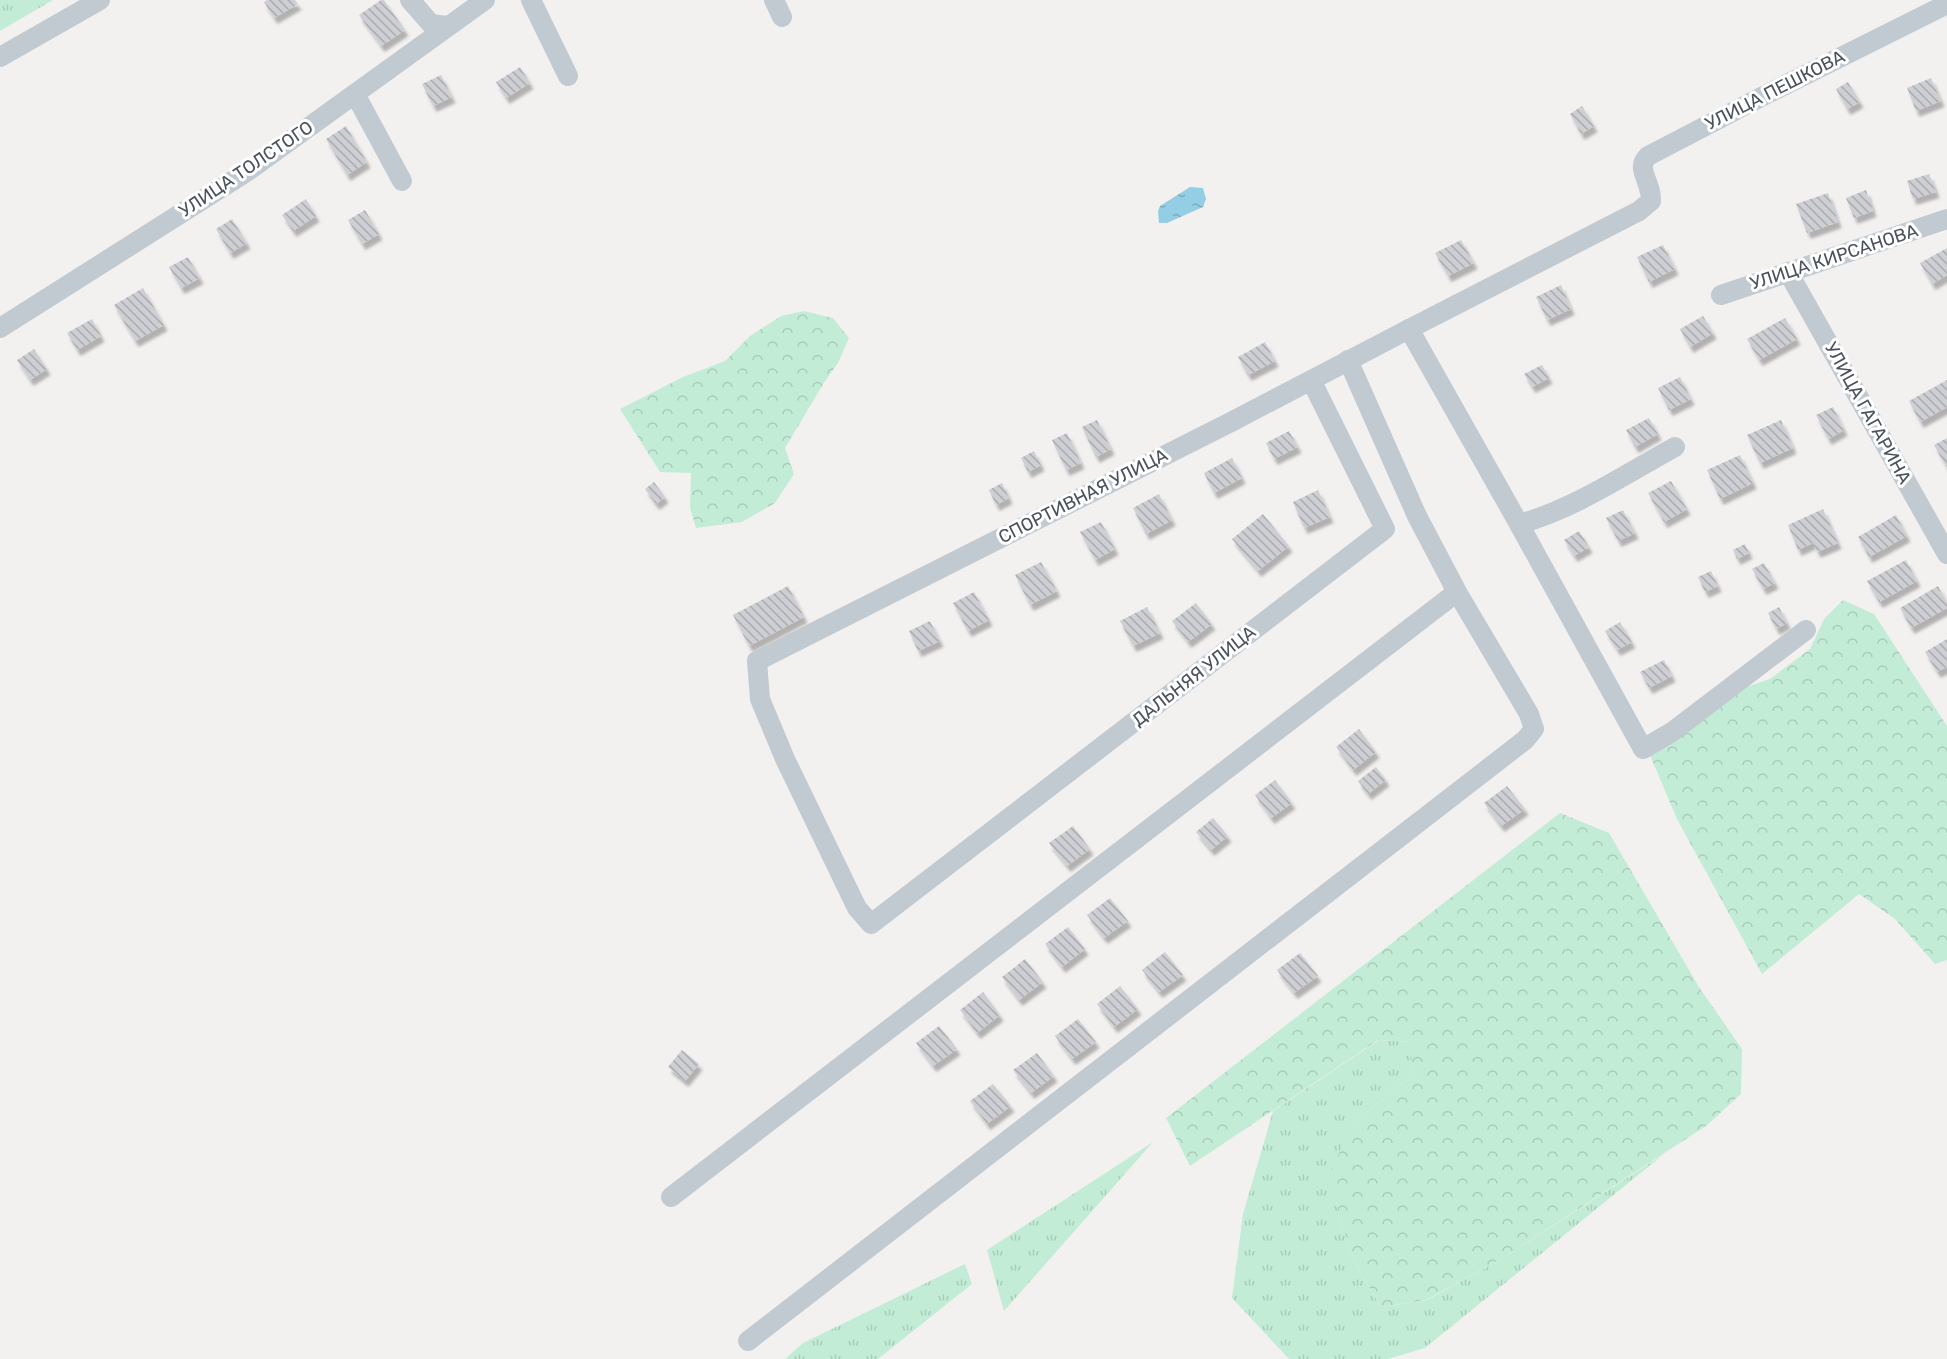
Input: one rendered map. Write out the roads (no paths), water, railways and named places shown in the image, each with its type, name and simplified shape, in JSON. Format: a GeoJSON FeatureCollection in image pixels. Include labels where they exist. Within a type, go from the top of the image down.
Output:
{"type":"FeatureCollection","features":[{"type":"Feature","properties":{"kind":"street"},"geometry":{"type":"LineString","coordinates":[[0,57],[100,0]]}},
{"type":"Feature","properties":{"kind":"street"},"geometry":{"type":"LineString","coordinates":[[410,0],[432,24],[448,26]]}},
{"type":"Feature","properties":{"kind":"street","name":"УЛИЦА ТОЛСТОГО"},"geometry":{"type":"LineString","coordinates":[[0,328],[248,171],[485,0]]}},
{"type":"Feature","properties":{"kind":"street"},"geometry":{"type":"LineString","coordinates":[[531,0],[568,76]]}},
{"type":"Feature","properties":{"kind":"street","name":"УЛИЦА ПЕШКОВА"},"geometry":{"type":"LineString","coordinates":[[1652,201],[1642,169],[1643,161],[1648,156],[1947,4]]}},
{"type":"Feature","properties":{"kind":"street"},"geometry":{"type":"LineString","coordinates":[[355,94],[402,181]]}},
{"type":"Feature","properties":{"kind":"street","name":"СПОРТИВНАЯ УЛИЦА"},"geometry":{"type":"LineString","coordinates":[[871,924],[857,908],[785,759],[760,699],[757,661],[1220,428],[1408,328],[1639,211],[1652,201]]}},
{"type":"Feature","properties":{"kind":"street","name":"УЛИЦА КИРСАНОВА"},"geometry":{"type":"LineString","coordinates":[[1721,295],[1947,219]]}},
{"type":"Feature","properties":{"kind":"street","name":"УЛИЦА ГАГАРИНА"},"geometry":{"type":"LineString","coordinates":[[1788,272],[1947,554]]}},
{"type":"Feature","properties":{"kind":"street"},"geometry":{"type":"LineString","coordinates":[[1408,328],[1643,749],[1672,732],[1806,630]]}},
{"type":"Feature","properties":{"kind":"street"},"geometry":{"type":"LineString","coordinates":[[748,1341],[1525,740],[1534,729],[1529,714],[1457,592],[1417,516],[1348,360]]}},
{"type":"Feature","properties":{"kind":"street","name":"ДАЛЬНЯЯ УЛИЦА"},"geometry":{"type":"LineString","coordinates":[[871,924],[1385,529],[1311,380]]}},
{"type":"Feature","properties":{"kind":"street"},"geometry":{"type":"LineString","coordinates":[[1519,524],[1542,518],[1675,447]]}},
{"type":"Feature","properties":{"kind":"street"},"geometry":{"type":"LineString","coordinates":[[671,1197],[1457,592]]}},
{"type":"Feature","properties":{"kind":"water"},"geometry":{"type":"Polygon","coordinates":[[[1190,187],[1203,188],[1206,199],[1203,207],[1167,223],[1159,223],[1160,206],[1190,187]]]}}]}
